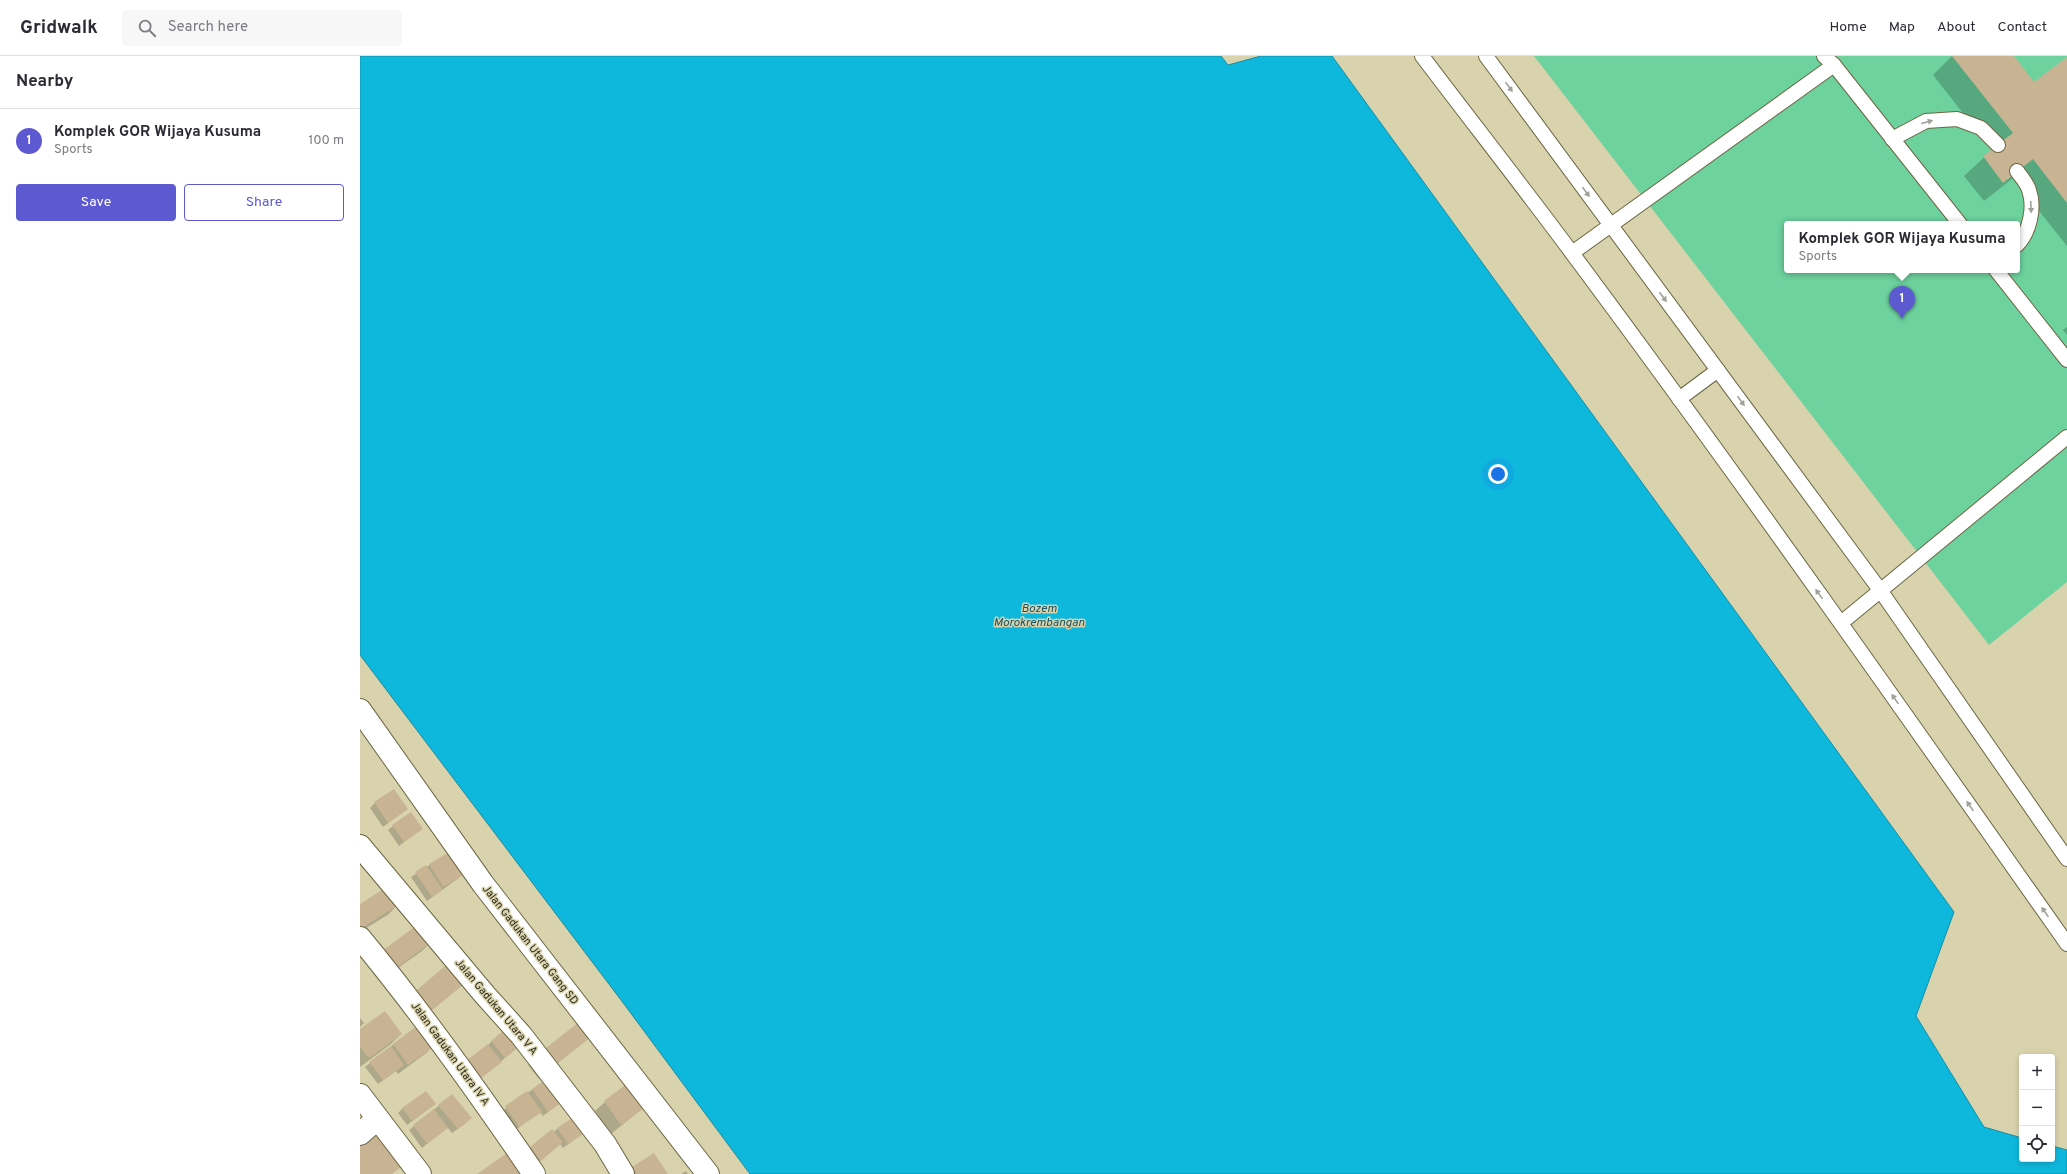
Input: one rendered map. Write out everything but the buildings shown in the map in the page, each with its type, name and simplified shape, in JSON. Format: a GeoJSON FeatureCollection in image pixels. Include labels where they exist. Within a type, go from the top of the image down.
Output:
{"type":"FeatureCollection","features":[{"type":"Feature","properties":{"kind":"street","name":"Jalan Gadukan Utara Gang SD"},"geometry":{"type":"LineString","coordinates":[[360,710],[483,884],[708,1174]]}},
{"type":"Feature","properties":{"kind":"street","name":"Jalan Gadukan Utara V A"},"geometry":{"type":"LineString","coordinates":[[360,846],[485,995],[522,1035],[605,1144],[622,1174]]}},
{"type":"Feature","properties":{"kind":"street","name":"Jalan Gadukan Utara IV A"},"geometry":{"type":"LineString","coordinates":[[360,938],[402,989],[460,1070],[484,1100],[534,1174]]}},
{"type":"Feature","properties":{"kind":"street"},"geometry":{"type":"LineString","coordinates":[[360,1095],[420,1174]]}},
{"type":"Feature","properties":{"kind":"street"},"geometry":{"type":"LineString","coordinates":[[360,1134],[377,1119]]}},
{"type":"Feature","properties":{"kind":"lane"},"geometry":{"type":"LineString","coordinates":[[1422,56],[1572,253],[1840,623],[2067,944]]}},
{"type":"Feature","properties":{"kind":"lane"},"geometry":{"type":"LineString","coordinates":[[1486,56],[1880,590],[2067,859]]}},
{"type":"Feature","properties":{"kind":"lane"},"geometry":{"type":"LineString","coordinates":[[1572,253],[1829,60],[1958,221]]}},
{"type":"Feature","properties":{"kind":"lane"},"geometry":{"type":"LineString","coordinates":[[1892,139],[1926,121],[1957,119],[1981,128],[1998,145]]}},
{"type":"Feature","properties":{"kind":"lane"},"geometry":{"type":"LineString","coordinates":[[2017,171],[2029,189],[2032,211],[2023,239],[2020,242]]}},
{"type":"Feature","properties":{"kind":"lane"},"geometry":{"type":"LineString","coordinates":[[1998,273],[2067,360]]}},
{"type":"Feature","properties":{"kind":"lane"},"geometry":{"type":"LineString","coordinates":[[1678,399],[1718,370]]}},
{"type":"Feature","properties":{"kind":"lane"},"geometry":{"type":"LineString","coordinates":[[1840,623],[2067,437]]}},
{"type":"Feature","properties":{"kind":"green space"},"geometry":{"type":"Polygon","coordinates":[[[1534,56],[2067,56],[2067,582],[1989,645],[1534,56]]]}},
{"type":"Feature","properties":{"kind":"water","name":"Bozem Morokrembangan"},"geometry":{"type":"Polygon","coordinates":[[[360,56],[1221,56],[1228,65],[1261,56],[1332,56],[1954,912],[1916,1016],[1984,1127],[2019,1137],[2019,1162],[2055,1162],[2055,1147],[2067,1150],[2067,1174],[750,1174],[621,1000],[360,655],[360,56]]]}},
{"type":"Feature","properties":{"kind":"place","name":"Komplek GOR Wijaya Kusuma"},"geometry":{"type":"Point","coordinates":[1902,319]}}]}
